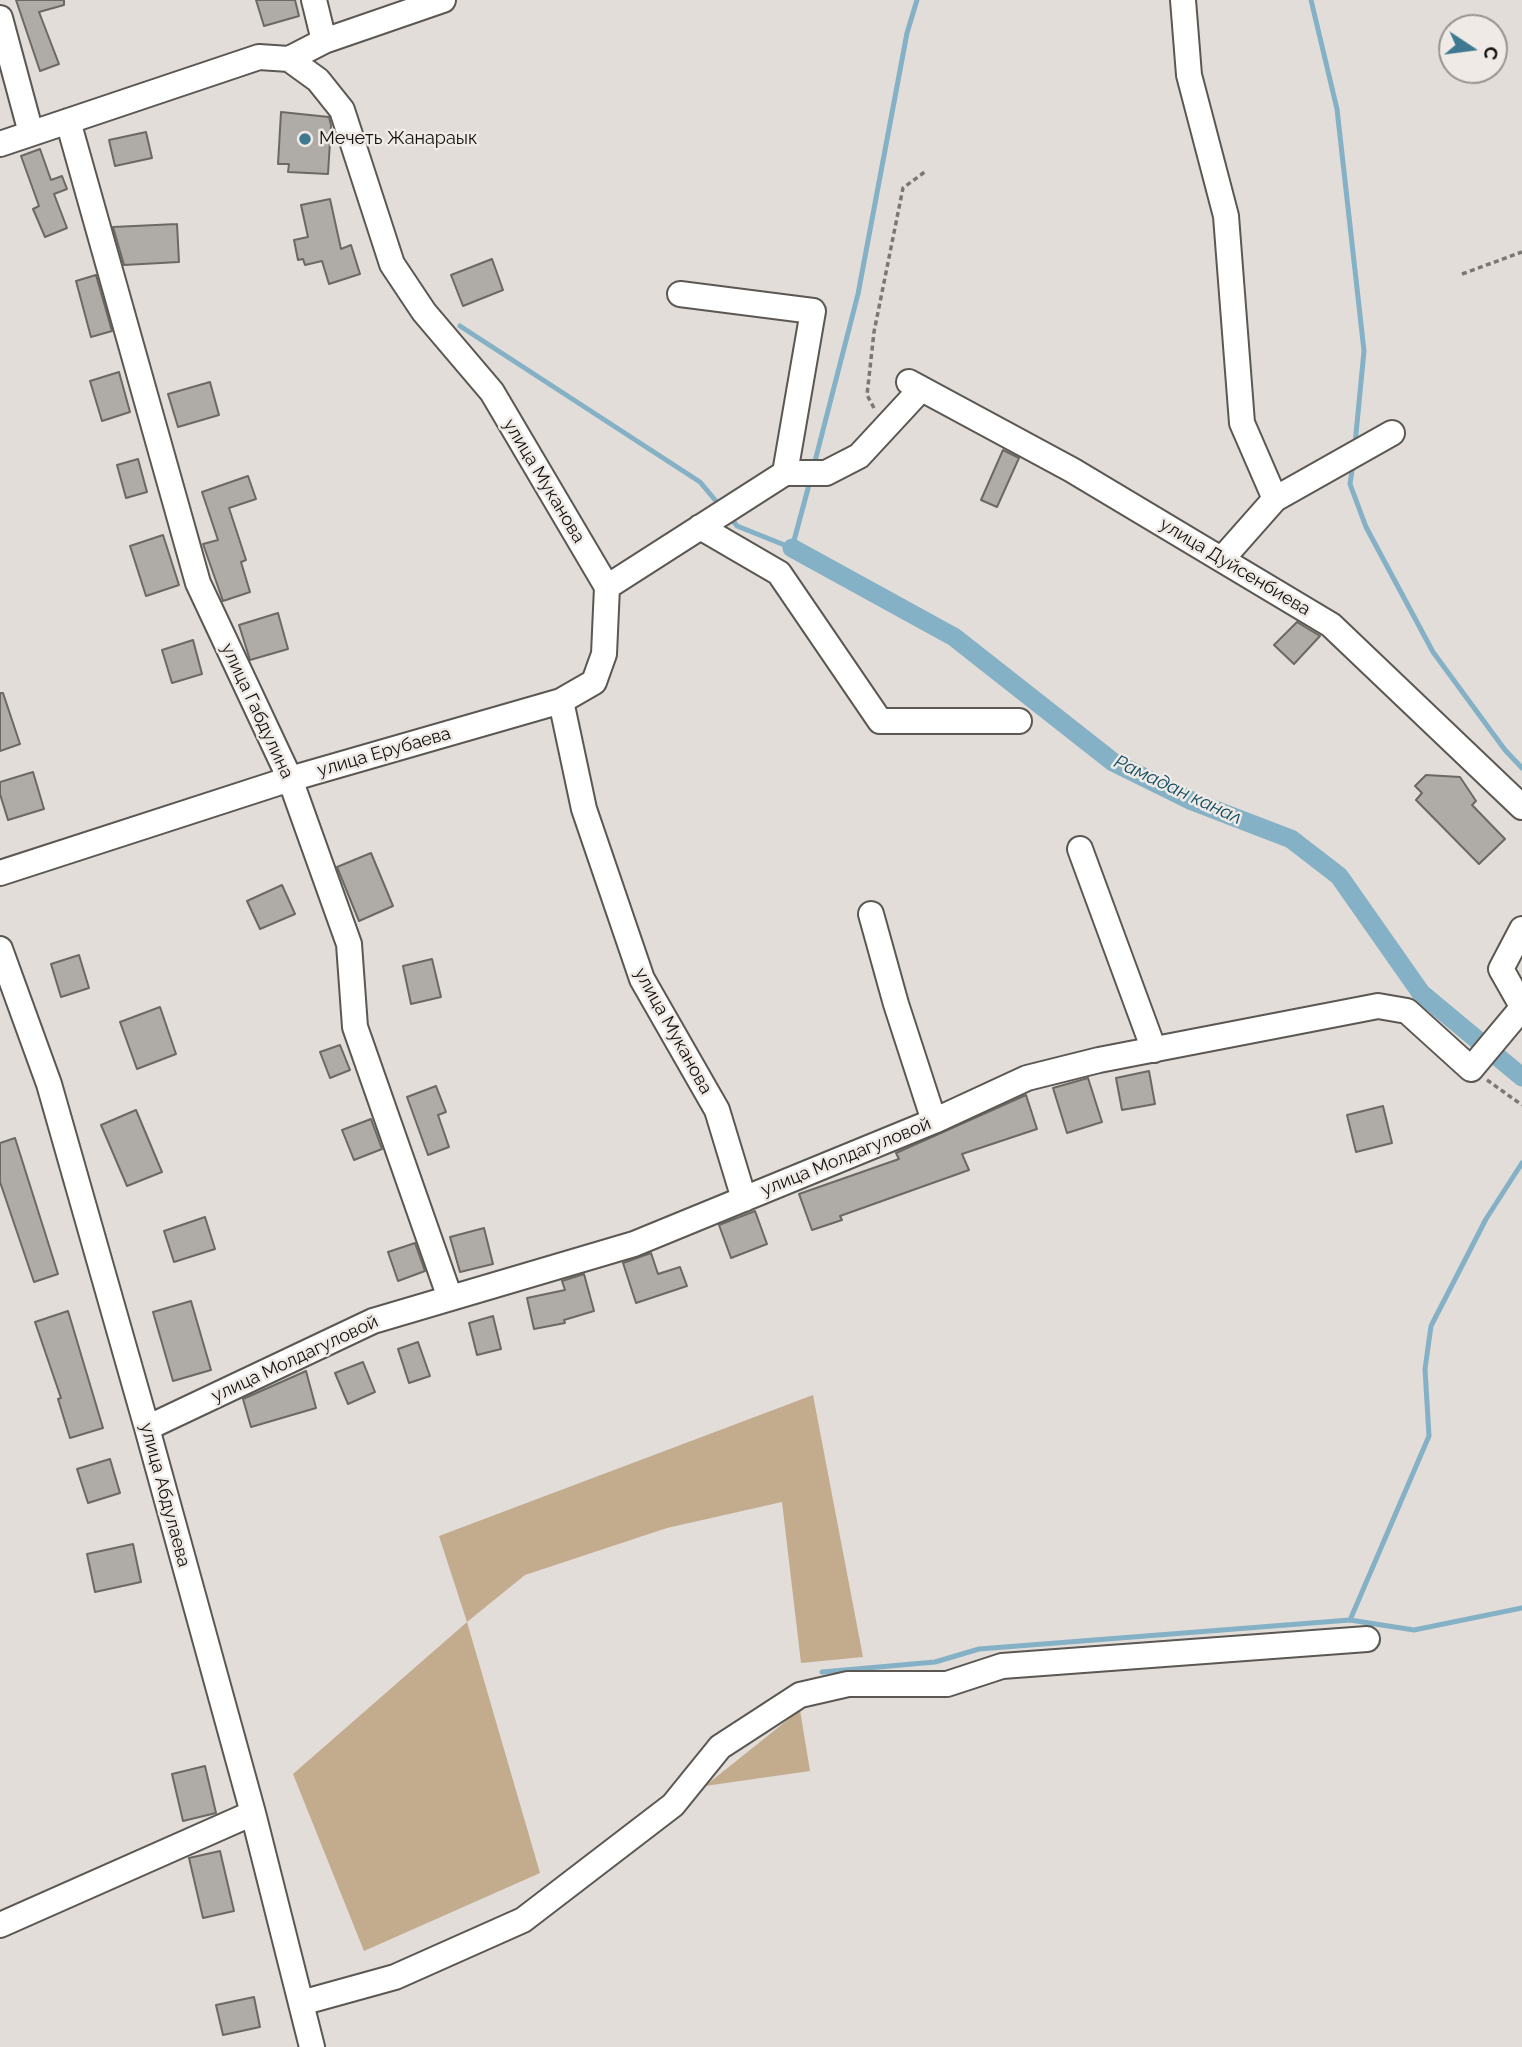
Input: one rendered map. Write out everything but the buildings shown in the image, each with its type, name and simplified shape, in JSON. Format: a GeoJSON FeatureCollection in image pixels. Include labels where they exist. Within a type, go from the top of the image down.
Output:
{"type":"FeatureCollection","features":[{"type":"Feature","properties":{"kind":"street"},"geometry":{"type":"LineString","coordinates":[[314,0],[324,41]]}},
{"type":"Feature","properties":{"kind":"street"},"geometry":{"type":"LineString","coordinates":[[0,144],[259,57],[289,59],[324,41],[443,0]]}},
{"type":"Feature","properties":{"kind":"street"},"geometry":{"type":"LineString","coordinates":[[1183,0],[1189,75],[1226,216],[1242,423],[1275,499]]}},
{"type":"Feature","properties":{"kind":"street"},"geometry":{"type":"LineString","coordinates":[[0,18],[31,133]]}},
{"type":"Feature","properties":{"kind":"street","name":"улица Муканова"},"geometry":{"type":"LineString","coordinates":[[289,59],[318,80],[342,110],[392,264],[424,312],[492,392],[607,587]]}},
{"type":"Feature","properties":{"kind":"street","name":"улица Габдулина"},"geometry":{"type":"LineString","coordinates":[[68,121],[198,583],[289,779],[349,944],[355,1027],[450,1298]]}},
{"type":"Feature","properties":{"kind":"street"},"geometry":{"type":"LineString","coordinates":[[680,294],[813,311],[785,473]]}},
{"type":"Feature","properties":{"kind":"street","name":"улица Дуйсенбиева"},"geometry":{"type":"LineString","coordinates":[[886,427],[915,385],[1072,470],[1222,559],[1331,625],[1522,807]]}},
{"type":"Feature","properties":{"kind":"street"},"geometry":{"type":"LineString","coordinates":[[607,587],[785,473],[826,473],[859,456],[886,427]]}},
{"type":"Feature","properties":{"kind":"street"},"geometry":{"type":"LineString","coordinates":[[1222,559],[1275,499],[1392,433]]}},
{"type":"Feature","properties":{"kind":"street"},"geometry":{"type":"LineString","coordinates":[[700,527],[779,573],[880,721],[1019,721]]}},
{"type":"Feature","properties":{"kind":"street","name":"улица Ерубаева"},"geometry":{"type":"LineString","coordinates":[[0,873],[289,779],[561,701],[594,682],[604,654],[607,587]]}},
{"type":"Feature","properties":{"kind":"street","name":"улица Муканова"},"geometry":{"type":"LineString","coordinates":[[561,701],[583,809],[642,979],[717,1110],[744,1199]]}},
{"type":"Feature","properties":{"kind":"street"},"geometry":{"type":"LineString","coordinates":[[1080,849],[1154,1050]]}},
{"type":"Feature","properties":{"kind":"street"},"geometry":{"type":"LineString","coordinates":[[871,914],[896,1004],[934,1121]]}},
{"type":"Feature","properties":{"kind":"street"},"geometry":{"type":"LineString","coordinates":[[1471,1069],[1522,1007],[1502,969],[1522,929]]}},
{"type":"Feature","properties":{"kind":"street","name":"улица Абдулаева"},"geometry":{"type":"LineString","coordinates":[[0,949],[49,1084],[147,1428],[253,1813],[312,2047]]}},
{"type":"Feature","properties":{"kind":"street","name":"улица Молдагуловой"},"geometry":{"type":"LineString","coordinates":[[147,1428],[373,1321],[634,1244],[934,1121],[1027,1078],[1378,1006],[1407,1011],[1471,1069]]}},
{"type":"Feature","properties":{"kind":"street"},"geometry":{"type":"LineString","coordinates":[[301,2003],[395,1977],[523,1920],[673,1805],[720,1746],[800,1695],[848,1684],[947,1684],[1002,1667],[1367,1639]]}},
{"type":"Feature","properties":{"kind":"street"},"geometry":{"type":"LineString","coordinates":[[0,1925],[253,1813]]}},
{"type":"Feature","properties":{"kind":"path"},"geometry":{"type":"LineString","coordinates":[[886,427],[867,395],[874,332],[903,188],[926,171]]}},
{"type":"Feature","properties":{"kind":"path"},"geometry":{"type":"LineString","coordinates":[[1462,274],[1522,252]]}},
{"type":"Feature","properties":{"kind":"path"},"geometry":{"type":"LineString","coordinates":[[1471,1069],[1522,1105]]}},
{"type":"Feature","properties":{"kind":"shaded area"},"geometry":{"type":"Polygon","coordinates":[[[813,1395],[863,1657],[801,1663],[782,1502],[667,1528],[525,1575],[467,1622],[439,1536],[813,1395]]]}},
{"type":"Feature","properties":{"kind":"shaded area"},"geometry":{"type":"Polygon","coordinates":[[[467,1622],[540,1873],[364,1951],[293,1774],[467,1622]]]}},
{"type":"Feature","properties":{"kind":"shaded area"},"geometry":{"type":"Polygon","coordinates":[[[800,1710],[810,1771],[705,1786],[800,1710]]]}},
{"type":"Feature","properties":{"kind":"waterway"},"geometry":{"type":"LineString","coordinates":[[814,465],[858,294],[907,33],[917,0]]}},
{"type":"Feature","properties":{"kind":"waterway"},"geometry":{"type":"LineString","coordinates":[[1311,0],[1337,109],[1364,351],[1355,444]]}},
{"type":"Feature","properties":{"kind":"waterway"},"geometry":{"type":"LineString","coordinates":[[460,326],[700,482],[721,507]]}},
{"type":"Feature","properties":{"kind":"waterway"},"geometry":{"type":"LineString","coordinates":[[1353,464],[1350,484],[1366,527],[1433,652],[1505,750],[1522,768]]}},
{"type":"Feature","properties":{"kind":"waterway","name":"Рамадан канал"},"geometry":{"type":"LineString","coordinates":[[730,517],[737,526],[792,548],[810,481]]}},
{"type":"Feature","properties":{"kind":"waterway","name":"Рамадан канал"},"geometry":{"type":"LineString","coordinates":[[792,548],[954,637],[1113,762],[1192,801],[1291,839],[1339,876],[1421,993],[1522,1077]]}},
{"type":"Feature","properties":{"kind":"waterway"},"geometry":{"type":"LineString","coordinates":[[822,1672],[935,1662],[979,1649],[1350,1620],[1429,1436],[1425,1369],[1431,1326],[1486,1219],[1522,1163]]}},
{"type":"Feature","properties":{"kind":"waterway"},"geometry":{"type":"LineString","coordinates":[[1350,1620],[1414,1630],[1522,1608]]}},
{"type":"Feature","properties":{"kind":"place","name":"Мечеть Жанараык"},"geometry":{"type":"Point","coordinates":[305,139]}}]}
